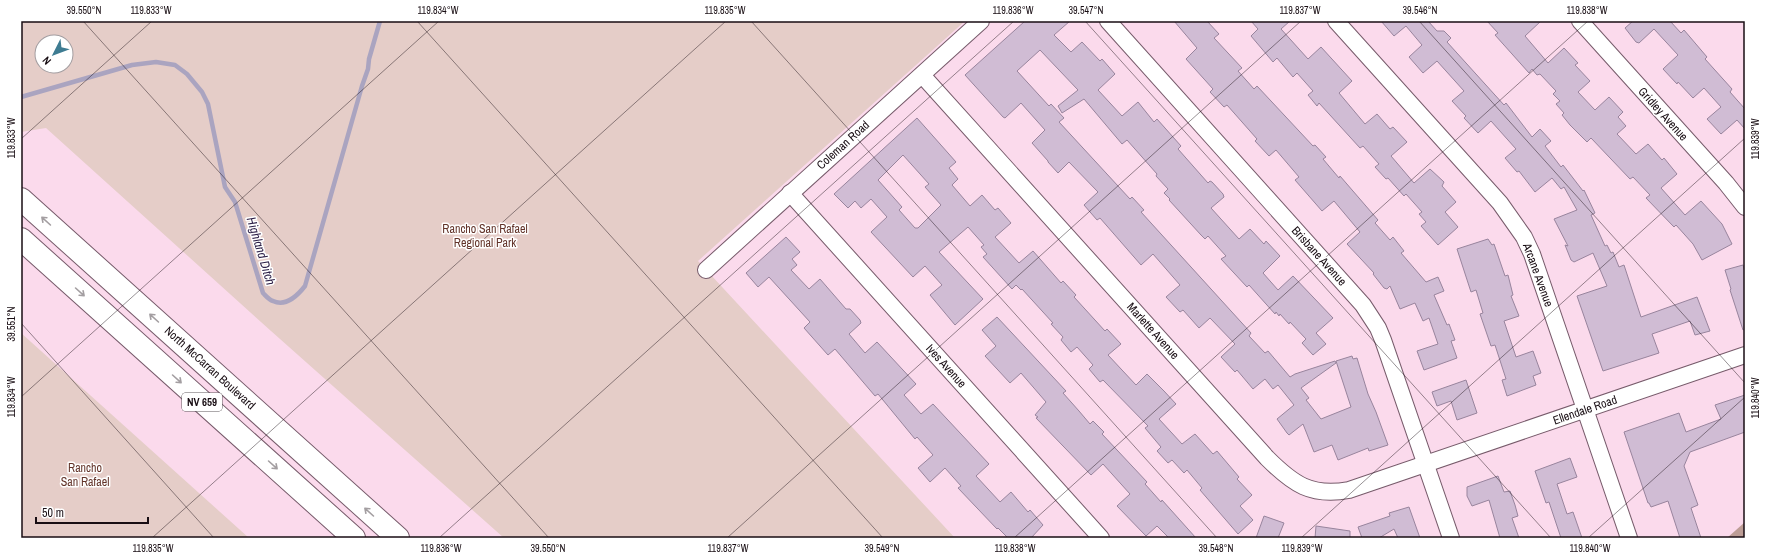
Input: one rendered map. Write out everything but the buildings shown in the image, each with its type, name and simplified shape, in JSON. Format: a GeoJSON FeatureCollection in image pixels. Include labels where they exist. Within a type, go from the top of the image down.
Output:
{"type":"FeatureCollection","features":[{"type":"Feature","properties":{"kind":"main road","name":"North McCarran Boulevard"},"geometry":{"type":"LineString","coordinates":[[21,199],[398,538]]}},
{"type":"Feature","properties":{"kind":"main road","name":"NV 659"},"geometry":{"type":"LineString","coordinates":[[21,239],[354,538]]}},
{"type":"Feature","properties":{"kind":"main road"},"geometry":{"type":"LineString","coordinates":[[51,266],[71,244]]}},
{"type":"Feature","properties":{"kind":"street","name":"Coleman Road"},"geometry":{"type":"LineString","coordinates":[[706,270],[981,21]]}},
{"type":"Feature","properties":{"kind":"street","name":"Brisbane Avenue"},"geometry":{"type":"LineString","coordinates":[[1108,21],[1359,300],[1371,316],[1383,340],[1451,538]]}},
{"type":"Feature","properties":{"kind":"street","name":"Arcane Avenue"},"geometry":{"type":"LineString","coordinates":[[1336,21],[1514,220],[1532,254],[1629,538]]}},
{"type":"Feature","properties":{"kind":"street","name":"Gridley Avenue"},"geometry":{"type":"LineString","coordinates":[[1580,21],[1726,183],[1745,207]]}},
{"type":"Feature","properties":{"kind":"street","name":"Marlette Avenue"},"geometry":{"type":"LineString","coordinates":[[922,75],[1267,458],[1294,483],[1308,489],[1324,492],[1337,492],[1349,490],[1426,464]]}},
{"type":"Feature","properties":{"kind":"street","name":"Ives Avenue"},"geometry":{"type":"LineString","coordinates":[[790,193],[1101,538]]}},
{"type":"Feature","properties":{"kind":"street","name":"Ellendale Road"},"geometry":{"type":"LineString","coordinates":[[1426,464],[1745,355]]}},
{"type":"Feature","properties":{"kind":"green space","name":"Rancho San Rafael Regional Park"},"geometry":{"type":"Polygon","coordinates":[[[21,21],[965,21],[698,261],[955,538],[504,538],[46,128],[21,132],[21,21]]]}},
{"type":"Feature","properties":{"kind":"green space","name":"Rancho San Rafael"},"geometry":{"type":"Polygon","coordinates":[[[21,333],[249,538],[21,538],[21,333]]]}},
{"type":"Feature","properties":{"kind":"shaded area"},"geometry":{"type":"Polygon","coordinates":[[[1745,522],[1745,538],[1727,538],[1745,522]]]}},
{"type":"Feature","properties":{"kind":"waterway","name":"Highland Ditch"},"geometry":{"type":"LineString","coordinates":[[21,97],[132,65],[156,62],[175,65],[187,74],[202,92],[208,104],[225,187],[235,202],[263,293],[272,300],[278,302],[287,301],[299,293],[305,286],[368,69],[369,59],[380,21]]}}]}
